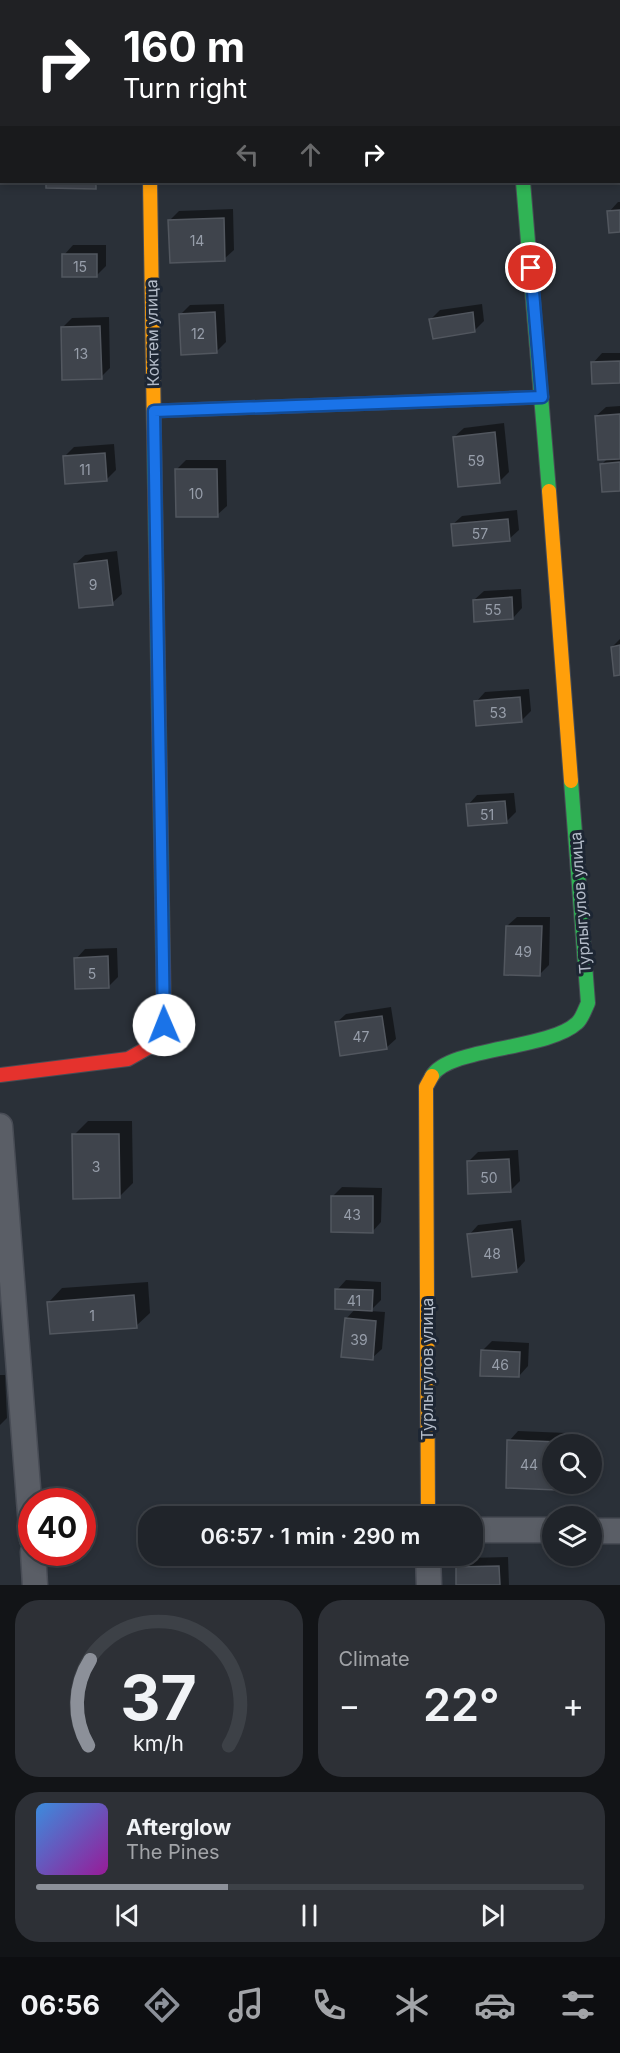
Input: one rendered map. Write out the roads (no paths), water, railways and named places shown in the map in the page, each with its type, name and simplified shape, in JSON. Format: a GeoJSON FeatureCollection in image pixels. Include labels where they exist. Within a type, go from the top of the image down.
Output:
{"type":"FeatureCollection","features":[{"type":"Feature","properties":{"kind":"street","name":"Коктем улица"},"geometry":{"type":"LineString","coordinates":[[0,1075],[128,1059],[151,1046],[164,1025],[150,183]]}},
{"type":"Feature","properties":{"kind":"street","name":"Турлыгулов улица"},"geometry":{"type":"LineString","coordinates":[[428,1506],[426,1087],[435,1071],[452,1061],[562,1034],[579,1022],[588,1004],[542,397],[523,183]]}},
{"type":"Feature","properties":{"kind":"street"},"geometry":{"type":"LineString","coordinates":[[0,1126],[28,1488]]}},
{"type":"Feature","properties":{"kind":"street"},"geometry":{"type":"LineString","coordinates":[[483,1530],[542,1530]]}},
{"type":"Feature","properties":{"kind":"street"},"geometry":{"type":"LineString","coordinates":[[602,1531],[620,1531]]}},
{"type":"Feature","properties":{"kind":"street"},"geometry":{"type":"LineString","coordinates":[[34,1566],[35,1585]]}},
{"type":"Feature","properties":{"kind":"street"},"geometry":{"type":"LineString","coordinates":[[428,1566],[429,1585]]}},
{"type":"Feature","properties":{"kind":"lane"},"geometry":{"type":"LineString","coordinates":[[154,411],[542,397]]}}]}
